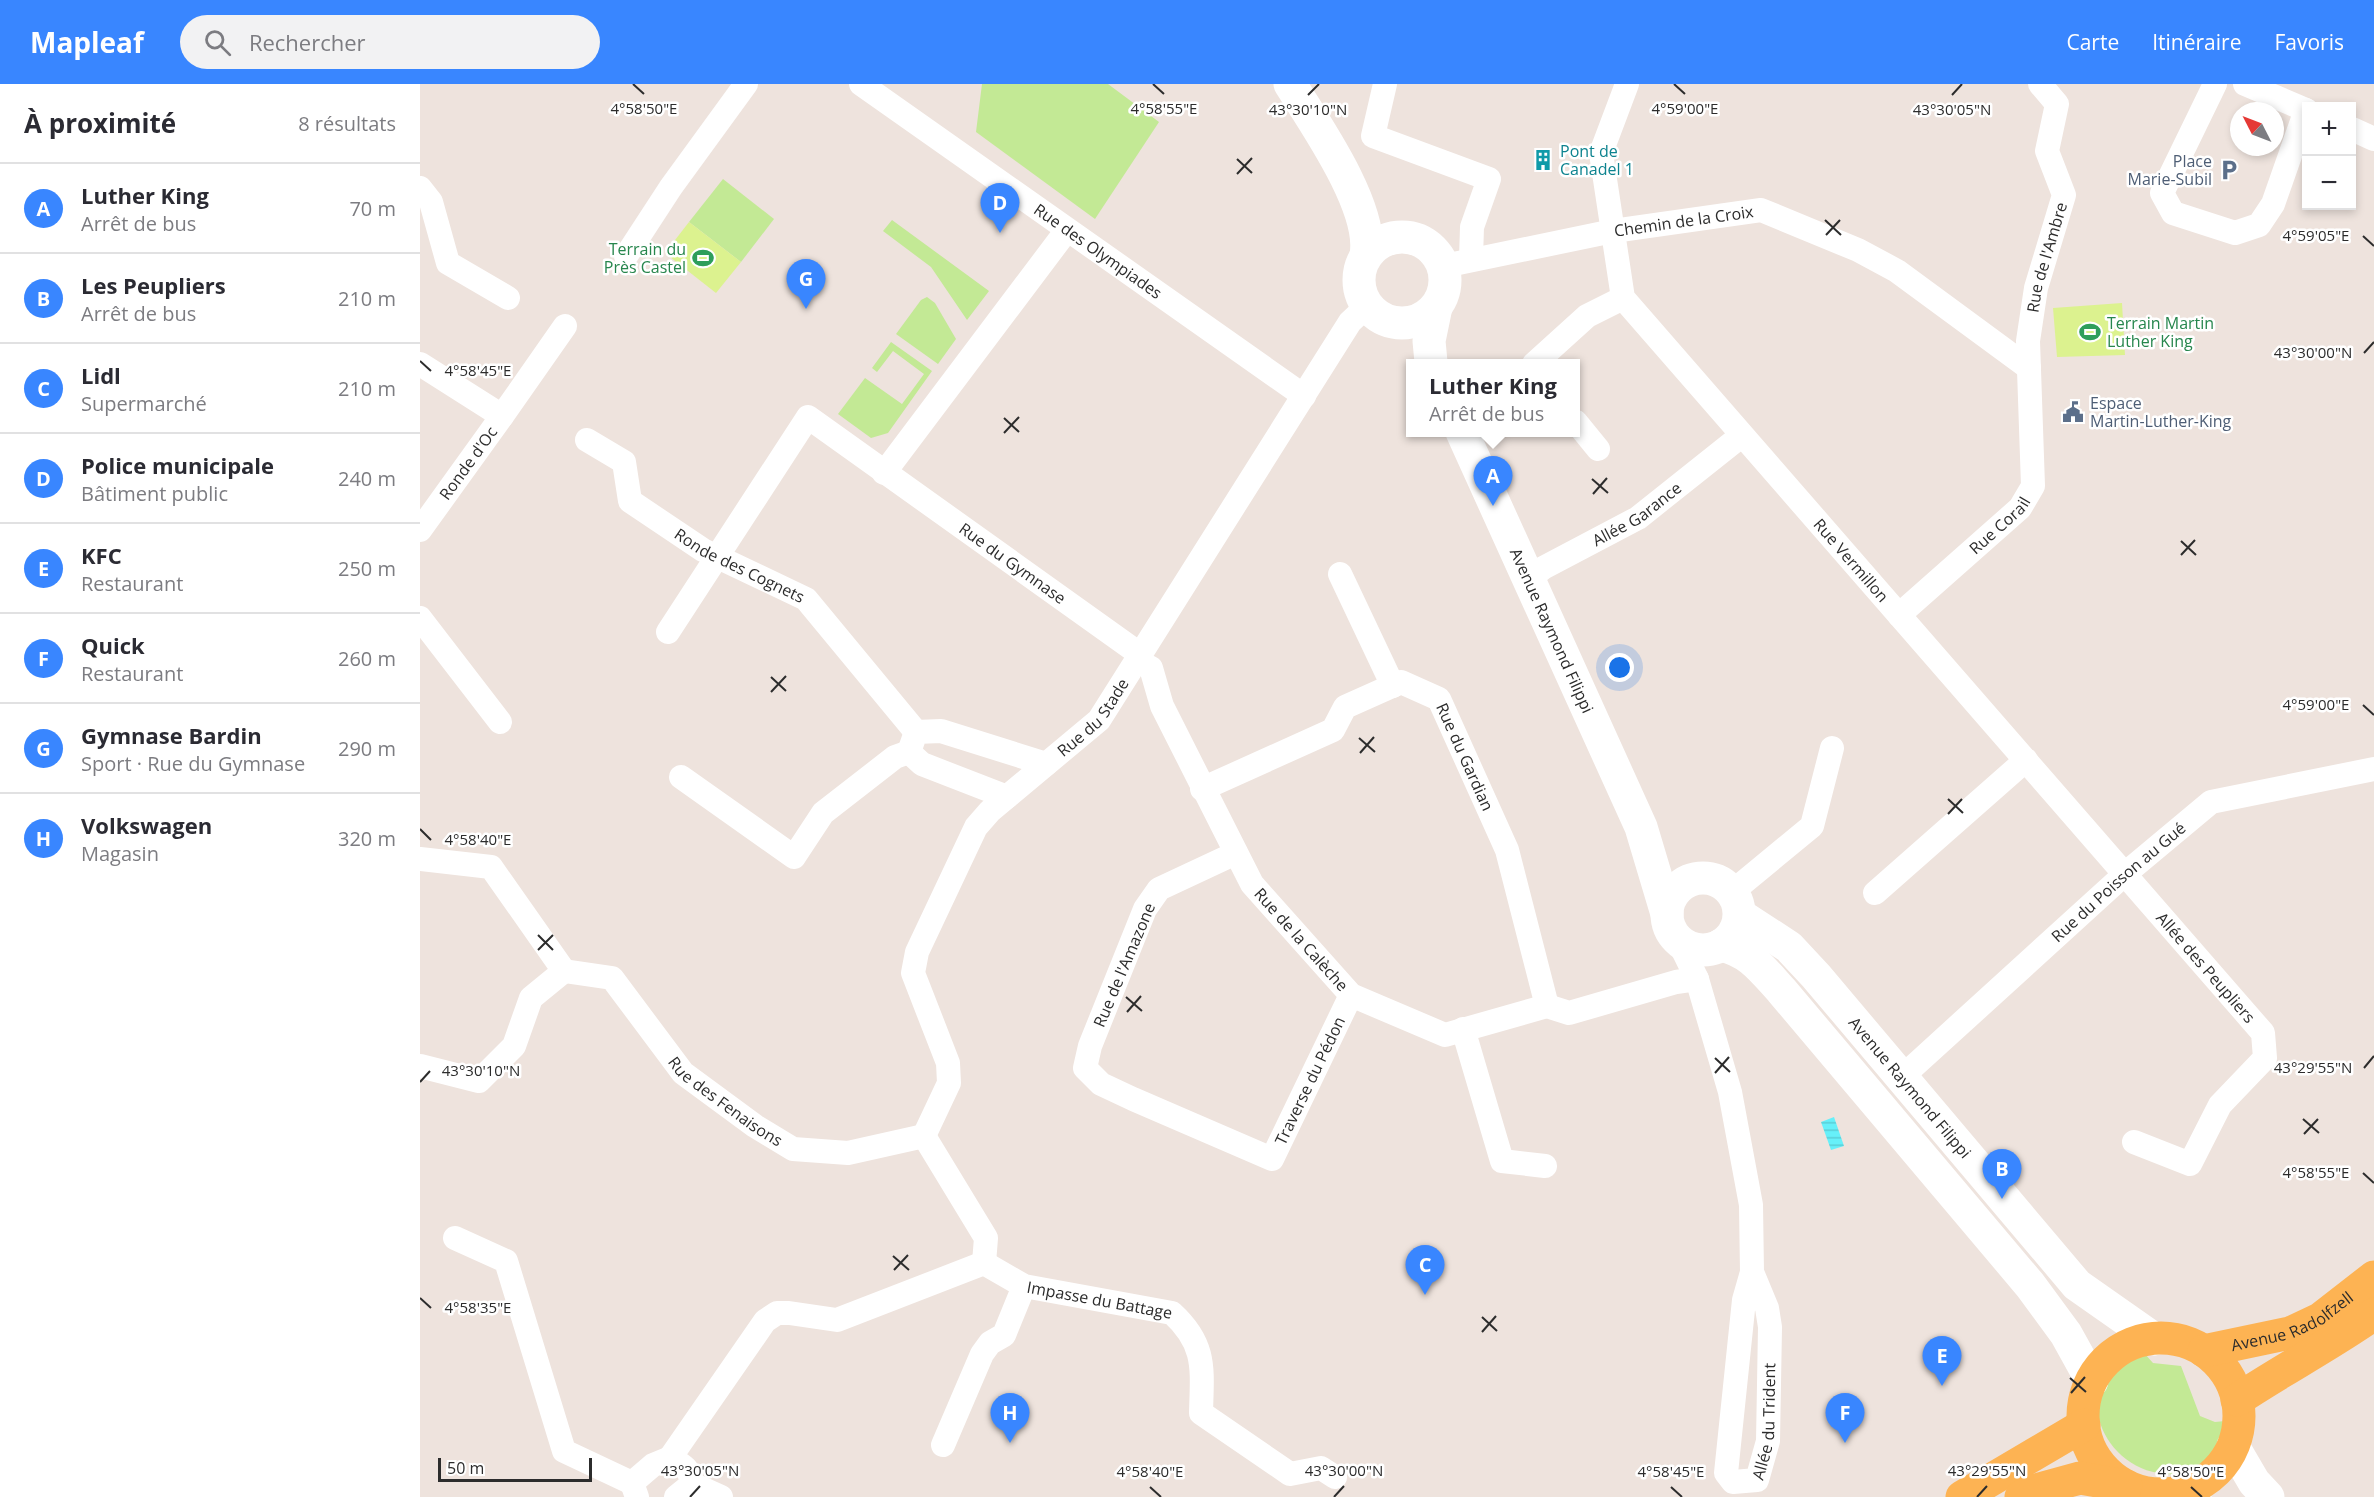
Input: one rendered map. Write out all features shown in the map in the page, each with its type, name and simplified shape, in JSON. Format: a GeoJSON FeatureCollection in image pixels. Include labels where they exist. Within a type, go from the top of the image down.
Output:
{"type":"FeatureCollection","features":[{"type":"Feature","properties":{"kind":"main road"},"geometry":{"type":"LineString","coordinates":[[1290,84],[1358,201],[1366,228],[1366,255],[1358,281],[1367,306],[1375,314],[1397,323],[1429,359]]}},
{"type":"Feature","properties":{"kind":"main road"},"geometry":{"type":"LineString","coordinates":[[1358,201],[1387,227],[1403,236],[1428,244],[1457,263],[1446,280],[1443,294],[1436,307],[1429,341],[1431,359]]}},
{"type":"Feature","properties":{"kind":"main road"},"geometry":{"type":"LineString","coordinates":[[1366,255],[1376,245],[1389,238],[1403,236]]}},
{"type":"Feature","properties":{"kind":"main road"},"geometry":{"type":"LineString","coordinates":[[1397,323],[1412,322],[1425,316],[1436,307]]}},
{"type":"Feature","properties":{"kind":"main road","name":"Avenue Raymond Filippi"},"geometry":{"type":"LineString","coordinates":[[1464,437],[1527,581],[1641,827],[1673,928]]}},
{"type":"Feature","properties":{"kind":"main road","name":"Avenue Raymond Filippi"},"geometry":{"type":"LineString","coordinates":[[1641,827],[1680,867],[1699,878]]}},
{"type":"Feature","properties":{"kind":"main road"},"geometry":{"type":"LineString","coordinates":[[1717,947],[1737,927],[1736,904],[1723,883],[1699,878],[1680,886],[1668,903],[1673,928],[1690,948],[1739,949],[1754,959],[2030,1285],[2066,1334],[2092,1381]]}},
{"type":"Feature","properties":{"kind":"main road","name":"Avenue Raymond Filippi"},"geometry":{"type":"LineString","coordinates":[[1736,904],[1789,947],[1903,1076],[2002,1199],[2078,1286],[2154,1339]]}},
{"type":"Feature","properties":{"kind":"main road","name":"Avenue Radolfzell"},"geometry":{"type":"LineString","coordinates":[[2204,1351],[2290,1333],[2320,1319],[2374,1277]]}},
{"type":"Feature","properties":{"kind":"main road","name":"Avenue Radolfzell"},"geometry":{"type":"LineString","coordinates":[[2237,1400],[2275,1374],[2331,1344],[2374,1314]]}},
{"type":"Feature","properties":{"kind":"main road"},"geometry":{"type":"LineString","coordinates":[[2021,1497],[2032,1491],[2080,1478],[2126,1486],[2151,1494],[2187,1494],[2211,1476],[2224,1462],[2233,1446],[2239,1418],[2237,1400],[2226,1373],[2204,1351],[2183,1341],[2154,1339],[2121,1350],[2102,1365],[2092,1381],[2085,1398],[2084,1425],[2090,1448],[2100,1465],[2126,1486]]}},
{"type":"Feature","properties":{"kind":"main road"},"geometry":{"type":"LineString","coordinates":[[1962,1497],[2084,1425]]}},
{"type":"Feature","properties":{"kind":"main road"},"geometry":{"type":"LineString","coordinates":[[2233,1446],[2254,1482],[2268,1497]]}},
{"type":"Feature","properties":{"kind":"street"},"geometry":{"type":"LineString","coordinates":[[626,256],[671,187],[746,84]]}},
{"type":"Feature","properties":{"kind":"street","name":"Rue des Olympiades"},"geometry":{"type":"LineString","coordinates":[[861,84],[1304,396]]}},
{"type":"Feature","properties":{"kind":"street"},"geometry":{"type":"LineString","coordinates":[[1385,84],[1374,136],[1489,179],[1457,263]]}},
{"type":"Feature","properties":{"kind":"street"},"geometry":{"type":"LineString","coordinates":[[1539,359],[1587,316],[1623,298],[1601,153],[1627,84]]}},
{"type":"Feature","properties":{"kind":"street","name":"Rue de l'Ambre"},"geometry":{"type":"LineString","coordinates":[[2029,368],[2028,341],[2036,288],[2064,195],[2047,151],[2058,104],[2040,84]]}},
{"type":"Feature","properties":{"kind":"street"},"geometry":{"type":"LineString","coordinates":[[2215,84],[2162,193],[2173,213],[2235,233],[2259,225],[2273,204],[2302,121]]}},
{"type":"Feature","properties":{"kind":"street"},"geometry":{"type":"LineString","coordinates":[[2245,84],[2302,108]]}},
{"type":"Feature","properties":{"kind":"street"},"geometry":{"type":"LineString","coordinates":[[2356,131],[2374,139]]}},
{"type":"Feature","properties":{"kind":"street"},"geometry":{"type":"LineString","coordinates":[[420,188],[431,202],[448,263],[508,298]]}},
{"type":"Feature","properties":{"kind":"street","name":"Chemin de la Croix"},"geometry":{"type":"LineString","coordinates":[[1457,263],[1614,231],[1761,210],[1858,250],[1898,271],[2029,368]]}},
{"type":"Feature","properties":{"kind":"street"},"geometry":{"type":"LineString","coordinates":[[884,473],[1067,230]]}},
{"type":"Feature","properties":{"kind":"street","name":"Rue Vermillon"},"geometry":{"type":"LineString","coordinates":[[1623,298],[1741,436],[2126,873]]}},
{"type":"Feature","properties":{"kind":"street","name":"Rue du Stade"},"geometry":{"type":"LineString","coordinates":[[924,1136],[949,1083],[948,1063],[913,973],[917,952],[976,827],[1007,796],[1099,720],[1350,322],[1367,306]]}},
{"type":"Feature","properties":{"kind":"street"},"geometry":{"type":"LineString","coordinates":[[502,416],[565,326]]}},
{"type":"Feature","properties":{"kind":"street","name":"Ronde d'Oc"},"geometry":{"type":"LineString","coordinates":[[420,364],[502,416],[420,530]]}},
{"type":"Feature","properties":{"kind":"street","name":"Rue Corail"},"geometry":{"type":"LineString","coordinates":[[1899,615],[2020,507],[2033,486],[2029,368]]}},
{"type":"Feature","properties":{"kind":"street","name":"Rue du Gymnase"},"geometry":{"type":"LineString","coordinates":[[718,558],[808,417],[1140,658]]}},
{"type":"Feature","properties":{"kind":"street"},"geometry":{"type":"LineString","coordinates":[[1580,428],[1598,449]]}},
{"type":"Feature","properties":{"kind":"street","name":"Allée Garance"},"geometry":{"type":"LineString","coordinates":[[1527,581],[1543,568],[1638,518],[1741,436]]}},
{"type":"Feature","properties":{"kind":"street","name":"Ronde des Cognets"},"geometry":{"type":"LineString","coordinates":[[587,440],[624,462],[630,501],[718,558],[806,599],[912,742],[922,764],[1007,796]]}},
{"type":"Feature","properties":{"kind":"street"},"geometry":{"type":"LineString","coordinates":[[668,632],[718,558]]}},
{"type":"Feature","properties":{"kind":"street"},"geometry":{"type":"LineString","coordinates":[[1202,789],[1333,730],[1345,707],[1393,686],[1340,574]]}},
{"type":"Feature","properties":{"kind":"street"},"geometry":{"type":"LineString","coordinates":[[420,618],[500,722]]}},
{"type":"Feature","properties":{"kind":"street","name":"Rue de la Calèche"},"geometry":{"type":"LineString","coordinates":[[1140,658],[1151,668],[1162,706],[1252,884],[1351,995],[1444,1035],[1547,1006],[1569,1013],[1676,982],[1697,979]]}},
{"type":"Feature","properties":{"kind":"street","name":"Rue du Gardian"},"geometry":{"type":"LineString","coordinates":[[1393,686],[1401,682],[1439,699],[1507,850],[1547,1006]]}},
{"type":"Feature","properties":{"kind":"street"},"geometry":{"type":"LineString","coordinates":[[681,777],[794,857],[824,813],[912,742],[941,731],[1046,764]]}},
{"type":"Feature","properties":{"kind":"street"},"geometry":{"type":"LineString","coordinates":[[1736,904],[1812,826],[1832,748]]}},
{"type":"Feature","properties":{"kind":"street"},"geometry":{"type":"LineString","coordinates":[[1875,893],[2026,760]]}},
{"type":"Feature","properties":{"kind":"street","name":"Rue du Poisson au Gué"},"geometry":{"type":"LineString","coordinates":[[1903,1076],[2126,873],[2211,802],[2374,769]]}},
{"type":"Feature","properties":{"kind":"street","name":"Rue de l'Amazone"},"geometry":{"type":"LineString","coordinates":[[1133,1099],[1101,1084],[1085,1068],[1090,1046],[1146,909],[1159,889],[1236,853]]}},
{"type":"Feature","properties":{"kind":"street"},"geometry":{"type":"LineString","coordinates":[[420,859],[491,867],[564,971],[531,998],[514,1046],[479,1081],[420,1066]]}},
{"type":"Feature","properties":{"kind":"street","name":"Allée des Peupliers"},"geometry":{"type":"LineString","coordinates":[[2126,873],[2264,1033],[2265,1058],[2220,1105],[2190,1164],[2134,1142]]}},
{"type":"Feature","properties":{"kind":"street","name":"Allée du Trident"},"geometry":{"type":"LineString","coordinates":[[1673,928],[1697,979],[1730,1092],[1751,1205],[1752,1272],[1744,1300],[1726,1473],[1733,1482],[1743,1483],[1757,1480],[1768,1442],[1770,1327],[1767,1308],[1752,1272]]}},
{"type":"Feature","properties":{"kind":"street"},"geometry":{"type":"LineString","coordinates":[[1697,979],[1701,965],[1717,947]]}},
{"type":"Feature","properties":{"kind":"street","name":"Rue des Fenaisons"},"geometry":{"type":"LineString","coordinates":[[564,971],[612,978],[683,1073],[755,1126],[793,1149],[848,1153],[924,1136]]}},
{"type":"Feature","properties":{"kind":"street","name":"Traverse du Pédon"},"geometry":{"type":"LineString","coordinates":[[1133,1099],[1272,1159],[1351,995]]}},
{"type":"Feature","properties":{"kind":"street"},"geometry":{"type":"LineString","coordinates":[[1463,1029],[1502,1161],[1545,1166]]}},
{"type":"Feature","properties":{"kind":"street"},"geometry":{"type":"LineString","coordinates":[[455,1238],[506,1261],[564,1451],[635,1490],[653,1465],[670,1458],[765,1321],[777,1313],[837,1320],[984,1263],[986,1238],[924,1136]]}},
{"type":"Feature","properties":{"kind":"street","name":"Impasse du Battage"},"geometry":{"type":"LineString","coordinates":[[984,1263],[1024,1286],[1172,1313],[1189,1329],[1202,1363],[1201,1413],[1290,1474],[1321,1468],[1335,1478]]}},
{"type":"Feature","properties":{"kind":"street"},"geometry":{"type":"LineString","coordinates":[[943,1445],[982,1354],[990,1343],[1004,1335],[1024,1286]]}},
{"type":"Feature","properties":{"kind":"street"},"geometry":{"type":"LineString","coordinates":[[670,1458],[685,1465],[691,1474],[684,1491],[721,1497]]}},
{"type":"Feature","properties":{"kind":"green space"},"geometry":{"type":"Polygon","coordinates":[[[982,84],[1108,84],[1159,122],[1095,219],[976,132],[982,84]]]}},
{"type":"Feature","properties":{"kind":"green space"},"geometry":{"type":"Polygon","coordinates":[[[723,179],[774,219],[741,262],[689,222],[723,179]]]}},
{"type":"Feature","properties":{"kind":"green space"},"geometry":{"type":"Polygon","coordinates":[[[892,220],[989,291],[967,320],[931,267],[883,231],[892,220]]]}},
{"type":"Feature","properties":{"kind":"green space","name":"Terrain du Près Castel"},"geometry":{"type":"Polygon","coordinates":[[[689,222],[741,262],[716,293],[665,253],[689,222]]]}},
{"type":"Feature","properties":{"kind":"green space"},"geometry":{"type":"Polygon","coordinates":[[[927,297],[935,303],[956,339],[938,364],[896,334],[921,300],[927,297]]]}},
{"type":"Feature","properties":{"kind":"green space","name":"Terrain Martin Luther King"},"geometry":{"type":"Polygon","coordinates":[[[2122,303],[2125,355],[2057,357],[2053,308],[2122,303]]]}},
{"type":"Feature","properties":{"kind":"green space"},"geometry":{"type":"Polygon","coordinates":[[[891,342],[932,371],[888,433],[871,438],[838,414],[865,378],[902,404],[924,374],[893,351],[877,372],[872,368],[891,342]]]}},
{"type":"Feature","properties":{"kind":"green space"},"geometry":{"type":"Polygon","coordinates":[[[2144,1353],[2153,1363],[2181,1366],[2200,1416],[2215,1422],[2225,1421],[2215,1449],[2195,1470],[2166,1474],[2140,1468],[2119,1453],[2105,1434],[2098,1411],[2101,1389],[2116,1368],[2144,1353]]]}},
{"type":"Feature","properties":{"kind":"water"},"geometry":{"type":"Polygon","coordinates":[[[1834,1117],[1844,1146],[1831,1150],[1821,1122],[1834,1117]]]}},
{"type":"Feature","properties":{"kind":"place","name":"Pont de Canadel 1"},"geometry":{"type":"Point","coordinates":[1543,160]}},
{"type":"Feature","properties":{"kind":"place","name":"Place Marie-Subil"},"geometry":{"type":"Point","coordinates":[2229,170]}},
{"type":"Feature","properties":{"kind":"place","name":"Police municipale"},"geometry":{"type":"Point","coordinates":[1000,233]}},
{"type":"Feature","properties":{"kind":"place","name":"Terrain du Près Castel"},"geometry":{"type":"Point","coordinates":[703,258]}},
{"type":"Feature","properties":{"kind":"place","name":"Gymnase Bardin"},"geometry":{"type":"Point","coordinates":[806,309]}},
{"type":"Feature","properties":{"kind":"place","name":"Terrain Martin Luther King"},"geometry":{"type":"Point","coordinates":[2090,332]}},
{"type":"Feature","properties":{"kind":"place","name":"Espace Martin-Luther-King"},"geometry":{"type":"Point","coordinates":[2073,412]}},
{"type":"Feature","properties":{"kind":"place","name":"Luther King"},"geometry":{"type":"Point","coordinates":[1493,506]}},
{"type":"Feature","properties":{"kind":"place","name":"Les Peupliers"},"geometry":{"type":"Point","coordinates":[2002,1199]}},
{"type":"Feature","properties":{"kind":"place","name":"Lidl"},"geometry":{"type":"Point","coordinates":[1425,1295]}},
{"type":"Feature","properties":{"kind":"place","name":"KFC"},"geometry":{"type":"Point","coordinates":[1942,1386]}},
{"type":"Feature","properties":{"kind":"place","name":"Volkswagen"},"geometry":{"type":"Point","coordinates":[1010,1443]}},
{"type":"Feature","properties":{"kind":"place","name":"Quick"},"geometry":{"type":"Point","coordinates":[1845,1443]}}]}
